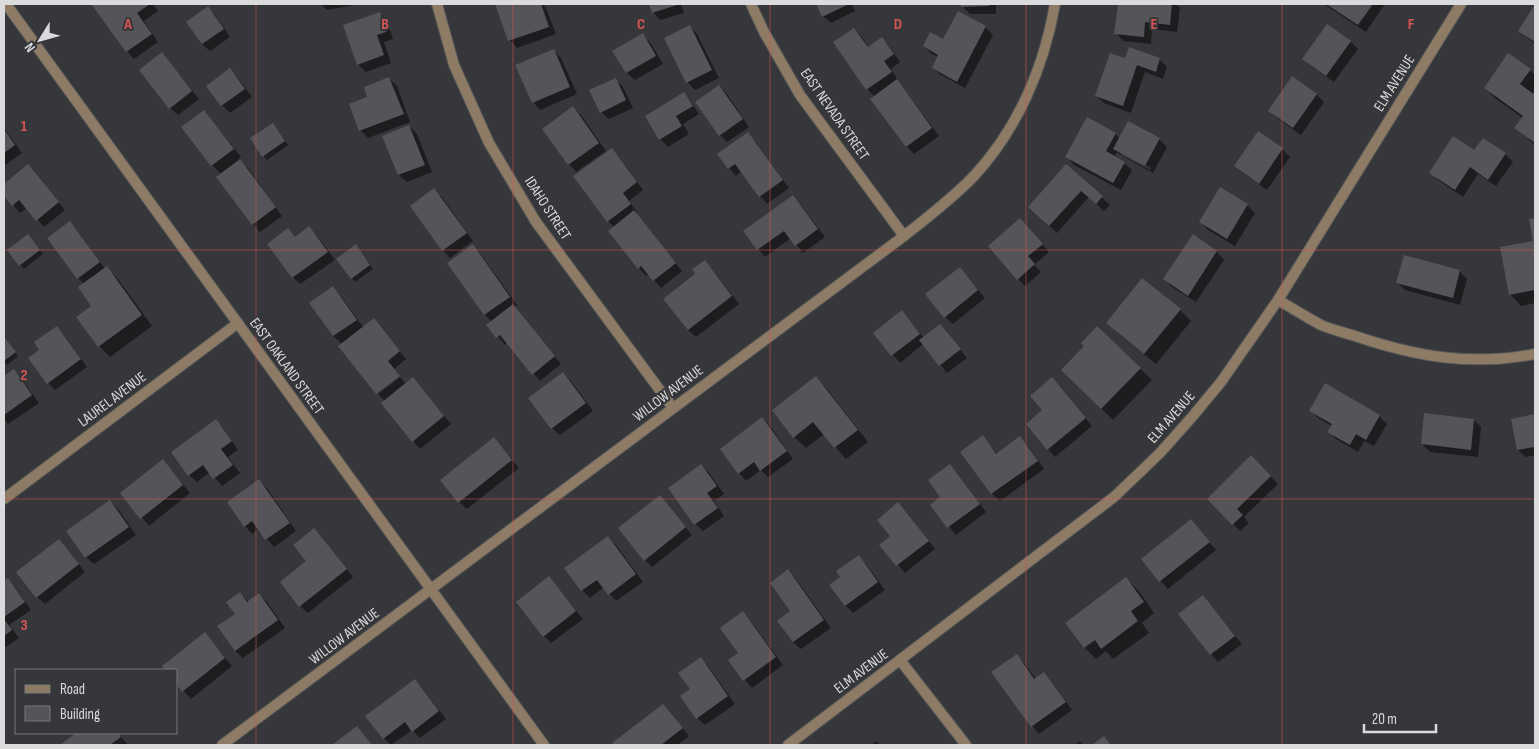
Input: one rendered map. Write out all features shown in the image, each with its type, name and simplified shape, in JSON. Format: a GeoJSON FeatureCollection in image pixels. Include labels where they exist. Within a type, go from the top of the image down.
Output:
{"type":"FeatureCollection","features":[{"type":"Feature","properties":{"kind":"street","name":"EAST OAKLAND STREET"},"geometry":{"type":"LineString","coordinates":[[6,4],[544,745]]}},
{"type":"Feature","properties":{"kind":"street","name":"IDAHO STREET"},"geometry":{"type":"LineString","coordinates":[[437,4],[454,65],[489,143],[536,222],[673,408]]}},
{"type":"Feature","properties":{"kind":"street","name":"EAST NEVADA STREET"},"geometry":{"type":"LineString","coordinates":[[751,4],[764,32],[800,95],[904,236]]}},
{"type":"Feature","properties":{"kind":"street","name":"WILLOW AVENUE"},"geometry":{"type":"LineString","coordinates":[[222,745],[946,203],[974,175],[1001,142],[1024,103],[1042,59],[1054,4]]}},
{"type":"Feature","properties":{"kind":"street","name":"ELM AVENUE"},"geometry":{"type":"LineString","coordinates":[[788,745],[1114,496],[1160,453],[1220,382],[1278,300],[1461,4]]}},
{"type":"Feature","properties":{"kind":"street"},"geometry":{"type":"LineString","coordinates":[[1278,300],[1322,325],[1396,349],[1440,358],[1475,360],[1509,359],[1535,354]]}},
{"type":"Feature","properties":{"kind":"street","name":"LAUREL AVENUE"},"geometry":{"type":"LineString","coordinates":[[4,499],[238,323]]}},
{"type":"Feature","properties":{"kind":"street"},"geometry":{"type":"LineString","coordinates":[[900,660],[966,745]]}},
{"type":"Feature","properties":{"kind":"building"},"geometry":{"type":"Polygon","coordinates":[[[93,4],[150,4],[137,13],[152,34],[126,52],[93,4]]]}},
{"type":"Feature","properties":{"kind":"building"},"geometry":{"type":"Polygon","coordinates":[[[495,4],[541,4],[549,27],[508,41],[495,4]]]}},
{"type":"Feature","properties":{"kind":"building"},"geometry":{"type":"Polygon","coordinates":[[[649,4],[677,4],[677,5],[652,13],[649,4]]]}},
{"type":"Feature","properties":{"kind":"building"},"geometry":{"type":"Polygon","coordinates":[[[816,4],[849,4],[822,17],[816,4]]]}},
{"type":"Feature","properties":{"kind":"building"},"geometry":{"type":"Polygon","coordinates":[[[961,4],[989,4],[989,6],[961,7],[961,4]]]}},
{"type":"Feature","properties":{"kind":"building"},"geometry":{"type":"Polygon","coordinates":[[[1118,4],[1172,4],[1170,25],[1145,22],[1144,37],[1114,34],[1118,4]]]}},
{"type":"Feature","properties":{"kind":"building"},"geometry":{"type":"Polygon","coordinates":[[[1326,4],[1373,4],[1358,25],[1326,4]]]}},
{"type":"Feature","properties":{"kind":"building"},"geometry":{"type":"Polygon","coordinates":[[[1535,4],[1535,42],[1518,31],[1535,4]]]}},
{"type":"Feature","properties":{"kind":"building"},"geometry":{"type":"Polygon","coordinates":[[[208,6],[224,29],[202,44],[186,22],[208,6]]]}},
{"type":"Feature","properties":{"kind":"building"},"geometry":{"type":"Polygon","coordinates":[[[958,11],[986,26],[957,82],[932,68],[938,55],[923,46],[930,32],[943,39],[958,11]]]}},
{"type":"Feature","properties":{"kind":"building"},"geometry":{"type":"Polygon","coordinates":[[[380,12],[386,32],[377,35],[384,55],[357,65],[343,25],[380,12]]]}},
{"type":"Feature","properties":{"kind":"building"},"geometry":{"type":"Polygon","coordinates":[[[1327,24],[1351,41],[1326,76],[1302,59],[1327,24]]]}},
{"type":"Feature","properties":{"kind":"building"},"geometry":{"type":"Polygon","coordinates":[[[690,25],[712,70],[686,83],[664,38],[690,25]]]}},
{"type":"Feature","properties":{"kind":"building"},"geometry":{"type":"Polygon","coordinates":[[[854,28],[868,47],[882,37],[894,54],[884,61],[892,72],[866,90],[833,42],[854,28]]]}},
{"type":"Feature","properties":{"kind":"building"},"geometry":{"type":"Polygon","coordinates":[[[643,33],[656,56],[626,73],[612,51],[643,33]]]}},
{"type":"Feature","properties":{"kind":"building"},"geometry":{"type":"Polygon","coordinates":[[[1129,47],[1160,58],[1156,72],[1137,65],[1123,106],[1095,96],[1110,53],[1125,58],[1129,47]]]}},
{"type":"Feature","properties":{"kind":"building"},"geometry":{"type":"Polygon","coordinates":[[[554,49],[570,87],[532,103],[515,65],[554,49]]]}},
{"type":"Feature","properties":{"kind":"building"},"geometry":{"type":"Polygon","coordinates":[[[162,52],[192,91],[169,109],[139,70],[162,52]]]}},
{"type":"Feature","properties":{"kind":"building"},"geometry":{"type":"Polygon","coordinates":[[[1508,53],[1531,69],[1520,84],[1535,95],[1535,143],[1514,128],[1523,116],[1484,88],[1508,53]]]}},
{"type":"Feature","properties":{"kind":"building"},"geometry":{"type":"Polygon","coordinates":[[[230,68],[245,89],[221,106],[206,86],[230,68]]]}},
{"type":"Feature","properties":{"kind":"building"},"geometry":{"type":"Polygon","coordinates":[[[1292,76],[1317,94],[1293,128],[1268,111],[1292,76]]]}},
{"type":"Feature","properties":{"kind":"building"},"geometry":{"type":"Polygon","coordinates":[[[389,77],[404,114],[359,131],[349,104],[367,97],[364,87],[389,77]]]}},
{"type":"Feature","properties":{"kind":"building"},"geometry":{"type":"Polygon","coordinates":[[[616,78],[626,100],[600,113],[589,90],[616,78]]]}},
{"type":"Feature","properties":{"kind":"building"},"geometry":{"type":"Polygon","coordinates":[[[897,79],[932,128],[906,147],[870,99],[897,79]]]}},
{"type":"Feature","properties":{"kind":"building"},"geometry":{"type":"Polygon","coordinates":[[[719,85],[743,119],[719,136],[695,102],[719,85]]]}},
{"type":"Feature","properties":{"kind":"building"},"geometry":{"type":"Polygon","coordinates":[[[684,92],[693,106],[676,116],[682,126],[659,140],[645,116],[684,92]]]}},
{"type":"Feature","properties":{"kind":"building"},"geometry":{"type":"Polygon","coordinates":[[[573,106],[599,143],[568,165],[542,129],[573,106]]]}},
{"type":"Feature","properties":{"kind":"building"},"geometry":{"type":"Polygon","coordinates":[[[204,110],[234,149],[211,166],[181,127],[204,110]]]}},
{"type":"Feature","properties":{"kind":"building"},"geometry":{"type":"Polygon","coordinates":[[[1087,117],[1116,133],[1106,151],[1125,162],[1113,183],[1065,157],[1087,117]]]}},
{"type":"Feature","properties":{"kind":"building"},"geometry":{"type":"Polygon","coordinates":[[[1128,121],[1160,138],[1145,166],[1113,149],[1128,121]]]}},
{"type":"Feature","properties":{"kind":"building"},"geometry":{"type":"Polygon","coordinates":[[[273,123],[285,141],[262,157],[250,138],[273,123]]]}},
{"type":"Feature","properties":{"kind":"building"},"geometry":{"type":"Polygon","coordinates":[[[409,125],[425,165],[398,175],[382,136],[409,125]]]}},
{"type":"Feature","properties":{"kind":"building"},"geometry":{"type":"Polygon","coordinates":[[[4,129],[15,145],[4,153],[4,129]]]}},
{"type":"Feature","properties":{"kind":"building"},"geometry":{"type":"Polygon","coordinates":[[[1258,131],[1283,148],[1259,184],[1234,166],[1258,131]]]}},
{"type":"Feature","properties":{"kind":"building"},"geometry":{"type":"Polygon","coordinates":[[[748,132],[783,180],[759,197],[735,164],[728,169],[717,154],[748,132]]]}},
{"type":"Feature","properties":{"kind":"building"},"geometry":{"type":"Polygon","coordinates":[[[1453,136],[1474,150],[1483,138],[1506,153],[1488,180],[1470,167],[1455,190],[1429,173],[1453,136]]]}},
{"type":"Feature","properties":{"kind":"building"},"geometry":{"type":"Polygon","coordinates":[[[612,148],[637,182],[623,193],[631,204],[607,222],[573,176],[612,148]]]}},
{"type":"Feature","properties":{"kind":"building"},"geometry":{"type":"Polygon","coordinates":[[[240,159],[276,207],[252,225],[216,177],[240,159]]]}},
{"type":"Feature","properties":{"kind":"building"},"geometry":{"type":"Polygon","coordinates":[[[28,164],[59,202],[36,221],[19,200],[12,206],[4,196],[4,184],[28,164]]]}},
{"type":"Feature","properties":{"kind":"building"},"geometry":{"type":"Polygon","coordinates":[[[1066,164],[1103,196],[1096,204],[1081,191],[1049,226],[1028,207],[1066,164]]]}},
{"type":"Feature","properties":{"kind":"building"},"geometry":{"type":"Polygon","coordinates":[[[1220,187],[1248,204],[1227,239],[1199,222],[1220,187]]]}},
{"type":"Feature","properties":{"kind":"building"},"geometry":{"type":"Polygon","coordinates":[[[434,188],[467,233],[442,251],[410,206],[434,188]]]}},
{"type":"Feature","properties":{"kind":"building"},"geometry":{"type":"Polygon","coordinates":[[[793,195],[818,229],[795,246],[784,231],[757,250],[743,231],[793,195]]]}},
{"type":"Feature","properties":{"kind":"building"},"geometry":{"type":"Polygon","coordinates":[[[634,210],[676,263],[653,281],[641,266],[638,269],[608,231],[634,210]]]}},
{"type":"Feature","properties":{"kind":"building"},"geometry":{"type":"Polygon","coordinates":[[[1020,218],[1043,244],[1028,256],[1035,264],[1017,280],[988,246],[1020,218]]]}},
{"type":"Feature","properties":{"kind":"building"},"geometry":{"type":"Polygon","coordinates":[[[1535,218],[1535,290],[1509,295],[1500,247],[1533,241],[1529,219],[1535,218]]]}},
{"type":"Feature","properties":{"kind":"building"},"geometry":{"type":"Polygon","coordinates":[[[70,221],[100,262],[77,279],[47,238],[70,221]]]}},
{"type":"Feature","properties":{"kind":"building"},"geometry":{"type":"Polygon","coordinates":[[[309,226],[328,252],[292,278],[267,244],[288,228],[295,237],[309,226]]]}},
{"type":"Feature","properties":{"kind":"building"},"geometry":{"type":"Polygon","coordinates":[[[28,234],[40,250],[19,266],[7,250],[28,234]]]}},
{"type":"Feature","properties":{"kind":"building"},"geometry":{"type":"Polygon","coordinates":[[[1193,234],[1217,251],[1188,296],[1163,279],[1193,234]]]}},
{"type":"Feature","properties":{"kind":"building"},"geometry":{"type":"Polygon","coordinates":[[[356,244],[370,265],[351,279],[336,259],[356,244]]]}},
{"type":"Feature","properties":{"kind":"building"},"geometry":{"type":"Polygon","coordinates":[[[473,244],[510,297],[484,315],[447,263],[473,244]]]}},
{"type":"Feature","properties":{"kind":"building"},"geometry":{"type":"Polygon","coordinates":[[[1404,255],[1460,270],[1453,298],[1396,283],[1404,255]]]}},
{"type":"Feature","properties":{"kind":"building"},"geometry":{"type":"Polygon","coordinates":[[[705,260],[732,296],[688,330],[663,299],[695,274],[692,269],[705,260]]]}},
{"type":"Feature","properties":{"kind":"building"},"geometry":{"type":"Polygon","coordinates":[[[107,266],[142,315],[98,347],[76,317],[91,306],[78,287],[107,266]]]}},
{"type":"Feature","properties":{"kind":"building"},"geometry":{"type":"Polygon","coordinates":[[[960,267],[978,290],[944,318],[925,294],[960,267]]]}},
{"type":"Feature","properties":{"kind":"building"},"geometry":{"type":"Polygon","coordinates":[[[1142,278],[1181,309],[1144,354],[1106,323],[1142,278]]]}},
{"type":"Feature","properties":{"kind":"building"},"geometry":{"type":"Polygon","coordinates":[[[333,286],[357,320],[333,336],[309,303],[333,286]]]}},
{"type":"Feature","properties":{"kind":"building"},"geometry":{"type":"Polygon","coordinates":[[[513,304],[555,356],[532,375],[500,335],[496,338],[486,325],[513,304]]]}},
{"type":"Feature","properties":{"kind":"building"},"geometry":{"type":"Polygon","coordinates":[[[902,310],[920,334],[891,356],[873,333],[902,310]]]}},
{"type":"Feature","properties":{"kind":"building"},"geometry":{"type":"Polygon","coordinates":[[[374,318],[400,351],[388,361],[400,376],[376,394],[338,346],[374,318]]]}},
{"type":"Feature","properties":{"kind":"building"},"geometry":{"type":"Polygon","coordinates":[[[940,324],[961,349],[939,366],[919,340],[940,324]]]}},
{"type":"Feature","properties":{"kind":"building"},"geometry":{"type":"Polygon","coordinates":[[[57,326],[81,359],[47,384],[28,358],[39,350],[34,342],[57,326]]]}},
{"type":"Feature","properties":{"kind":"building"},"geometry":{"type":"Polygon","coordinates":[[[1097,326],[1141,368],[1101,409],[1061,370],[1084,346],[1081,343],[1097,326]]]}},
{"type":"Feature","properties":{"kind":"building"},"geometry":{"type":"Polygon","coordinates":[[[4,337],[16,352],[4,361],[4,337]]]}},
{"type":"Feature","properties":{"kind":"building"},"geometry":{"type":"Polygon","coordinates":[[[14,369],[32,395],[4,415],[4,373],[5,375],[14,369]]]}},
{"type":"Feature","properties":{"kind":"building"},"geometry":{"type":"Polygon","coordinates":[[[563,372],[586,403],[551,429],[528,398],[563,372]]]}},
{"type":"Feature","properties":{"kind":"building"},"geometry":{"type":"Polygon","coordinates":[[[816,376],[858,430],[834,448],[813,422],[793,438],[772,410],[816,376]]]}},
{"type":"Feature","properties":{"kind":"building"},"geometry":{"type":"Polygon","coordinates":[[[413,377],[444,416],[412,442],[381,403],[413,377]]]}},
{"type":"Feature","properties":{"kind":"building"},"geometry":{"type":"Polygon","coordinates":[[[1052,377],[1086,418],[1047,450],[1026,424],[1042,410],[1030,396],[1052,377]]]}},
{"type":"Feature","properties":{"kind":"building"},"geometry":{"type":"Polygon","coordinates":[[[1325,383],[1380,415],[1366,440],[1356,434],[1350,445],[1327,432],[1332,424],[1309,411],[1325,383]]]}},
{"type":"Feature","properties":{"kind":"building"},"geometry":{"type":"Polygon","coordinates":[[[1424,413],[1474,419],[1471,450],[1421,444],[1424,413]]]}},
{"type":"Feature","properties":{"kind":"building"},"geometry":{"type":"Polygon","coordinates":[[[1535,414],[1535,447],[1517,450],[1511,419],[1535,414]]]}},
{"type":"Feature","properties":{"kind":"building"},"geometry":{"type":"Polygon","coordinates":[[[762,417],[787,451],[760,471],[754,462],[738,474],[720,449],[762,417]]]}},
{"type":"Feature","properties":{"kind":"building"},"geometry":{"type":"Polygon","coordinates":[[[216,419],[232,441],[221,449],[233,465],[213,479],[203,465],[188,476],[171,452],[216,419]]]}},
{"type":"Feature","properties":{"kind":"building"},"geometry":{"type":"Polygon","coordinates":[[[983,435],[996,454],[1020,436],[1038,461],[991,494],[960,452],[983,435]]]}},
{"type":"Feature","properties":{"kind":"building"},"geometry":{"type":"Polygon","coordinates":[[[494,437],[512,460],[458,503],[440,480],[494,437]]]}},
{"type":"Feature","properties":{"kind":"building"},"geometry":{"type":"Polygon","coordinates":[[[1251,455],[1271,476],[1237,509],[1243,515],[1232,525],[1207,499],[1251,455]]]}},
{"type":"Feature","properties":{"kind":"building"},"geometry":{"type":"Polygon","coordinates":[[[163,459],[183,485],[140,519],[120,493],[163,459]]]}},
{"type":"Feature","properties":{"kind":"building"},"geometry":{"type":"Polygon","coordinates":[[[701,464],[717,486],[707,493],[718,508],[694,525],[668,488],[701,464]]]}},
{"type":"Feature","properties":{"kind":"building"},"geometry":{"type":"Polygon","coordinates":[[[950,464],[980,504],[947,528],[930,505],[940,497],[928,480],[950,464]]]}},
{"type":"Feature","properties":{"kind":"building"},"geometry":{"type":"Polygon","coordinates":[[[259,479],[290,523],[265,540],[252,521],[244,527],[227,502],[259,479]]]}},
{"type":"Feature","properties":{"kind":"building"},"geometry":{"type":"Polygon","coordinates":[[[660,495],[686,527],[644,561],[618,528],[660,495]]]}},
{"type":"Feature","properties":{"kind":"building"},"geometry":{"type":"Polygon","coordinates":[[[110,500],[129,527],[85,558],[66,531],[110,500]]]}},
{"type":"Feature","properties":{"kind":"building"},"geometry":{"type":"Polygon","coordinates":[[[898,502],[929,541],[896,566],[879,545],[890,536],[877,520],[898,502]]]}},
{"type":"Feature","properties":{"kind":"building"},"geometry":{"type":"Polygon","coordinates":[[[1191,519],[1210,542],[1159,582],[1141,559],[1191,519]]]}},
{"type":"Feature","properties":{"kind":"building"},"geometry":{"type":"Polygon","coordinates":[[[314,528],[347,569],[299,607],[280,582],[306,561],[293,545],[314,528]]]}},
{"type":"Feature","properties":{"kind":"building"},"geometry":{"type":"Polygon","coordinates":[[[608,536],[636,574],[608,595],[597,580],[581,591],[564,568],[608,536]]]}},
{"type":"Feature","properties":{"kind":"building"},"geometry":{"type":"Polygon","coordinates":[[[59,539],[79,564],[36,598],[16,572],[59,539]]]}},
{"type":"Feature","properties":{"kind":"building"},"geometry":{"type":"Polygon","coordinates":[[[859,555],[878,582],[845,606],[829,585],[840,577],[836,571],[859,555]]]}},
{"type":"Feature","properties":{"kind":"building"},"geometry":{"type":"Polygon","coordinates":[[[788,569],[824,620],[793,642],[777,621],[790,611],[770,583],[788,569]]]}},
{"type":"Feature","properties":{"kind":"building"},"geometry":{"type":"Polygon","coordinates":[[[549,576],[576,611],[543,637],[516,602],[549,576]]]}},
{"type":"Feature","properties":{"kind":"building"},"geometry":{"type":"Polygon","coordinates":[[[1126,577],[1144,602],[1131,611],[1138,621],[1101,649],[1095,640],[1084,648],[1065,623],[1126,577]]]}},
{"type":"Feature","properties":{"kind":"building"},"geometry":{"type":"Polygon","coordinates":[[[8,578],[25,602],[4,617],[4,581],[8,578]]]}},
{"type":"Feature","properties":{"kind":"building"},"geometry":{"type":"Polygon","coordinates":[[[240,592],[247,602],[259,593],[278,620],[235,651],[217,626],[235,614],[226,602],[240,592]]]}},
{"type":"Feature","properties":{"kind":"building"},"geometry":{"type":"Polygon","coordinates":[[[1203,595],[1235,636],[1210,655],[1178,614],[1203,595]]]}},
{"type":"Feature","properties":{"kind":"building"},"geometry":{"type":"Polygon","coordinates":[[[743,611],[776,657],[743,681],[728,660],[738,653],[720,628],[743,611]]]}},
{"type":"Feature","properties":{"kind":"building"},"geometry":{"type":"Polygon","coordinates":[[[4,619],[12,630],[4,636],[4,619]]]}},
{"type":"Feature","properties":{"kind":"building"},"geometry":{"type":"Polygon","coordinates":[[[205,632],[225,658],[182,692],[178,687],[178,669],[164,669],[162,666],[205,632]]]}},
{"type":"Feature","properties":{"kind":"building"},"geometry":{"type":"Polygon","coordinates":[[[1017,654],[1034,679],[1044,672],[1066,702],[1031,727],[991,672],[1017,654]]]}},
{"type":"Feature","properties":{"kind":"building"},"geometry":{"type":"Polygon","coordinates":[[[701,657],[728,696],[696,719],[680,696],[690,689],[678,673],[701,657]]]}},
{"type":"Feature","properties":{"kind":"building"},"geometry":{"type":"Polygon","coordinates":[[[415,679],[439,711],[412,732],[405,722],[383,739],[365,716],[415,679]]]}},
{"type":"Feature","properties":{"kind":"building"},"geometry":{"type":"Polygon","coordinates":[[[663,704],[683,728],[661,745],[614,745],[612,743],[663,704]]]}},
{"type":"Feature","properties":{"kind":"building"},"geometry":{"type":"Polygon","coordinates":[[[357,726],[372,745],[332,745],[357,726]]]}},
{"type":"Feature","properties":{"kind":"building"},"geometry":{"type":"Polygon","coordinates":[[[75,734],[119,734],[121,737],[110,745],[60,745],[75,734]]]}},
{"type":"Feature","properties":{"kind":"building"},"geometry":{"type":"Polygon","coordinates":[[[1104,736],[1111,745],[1092,745],[1104,736]]]}}]}
